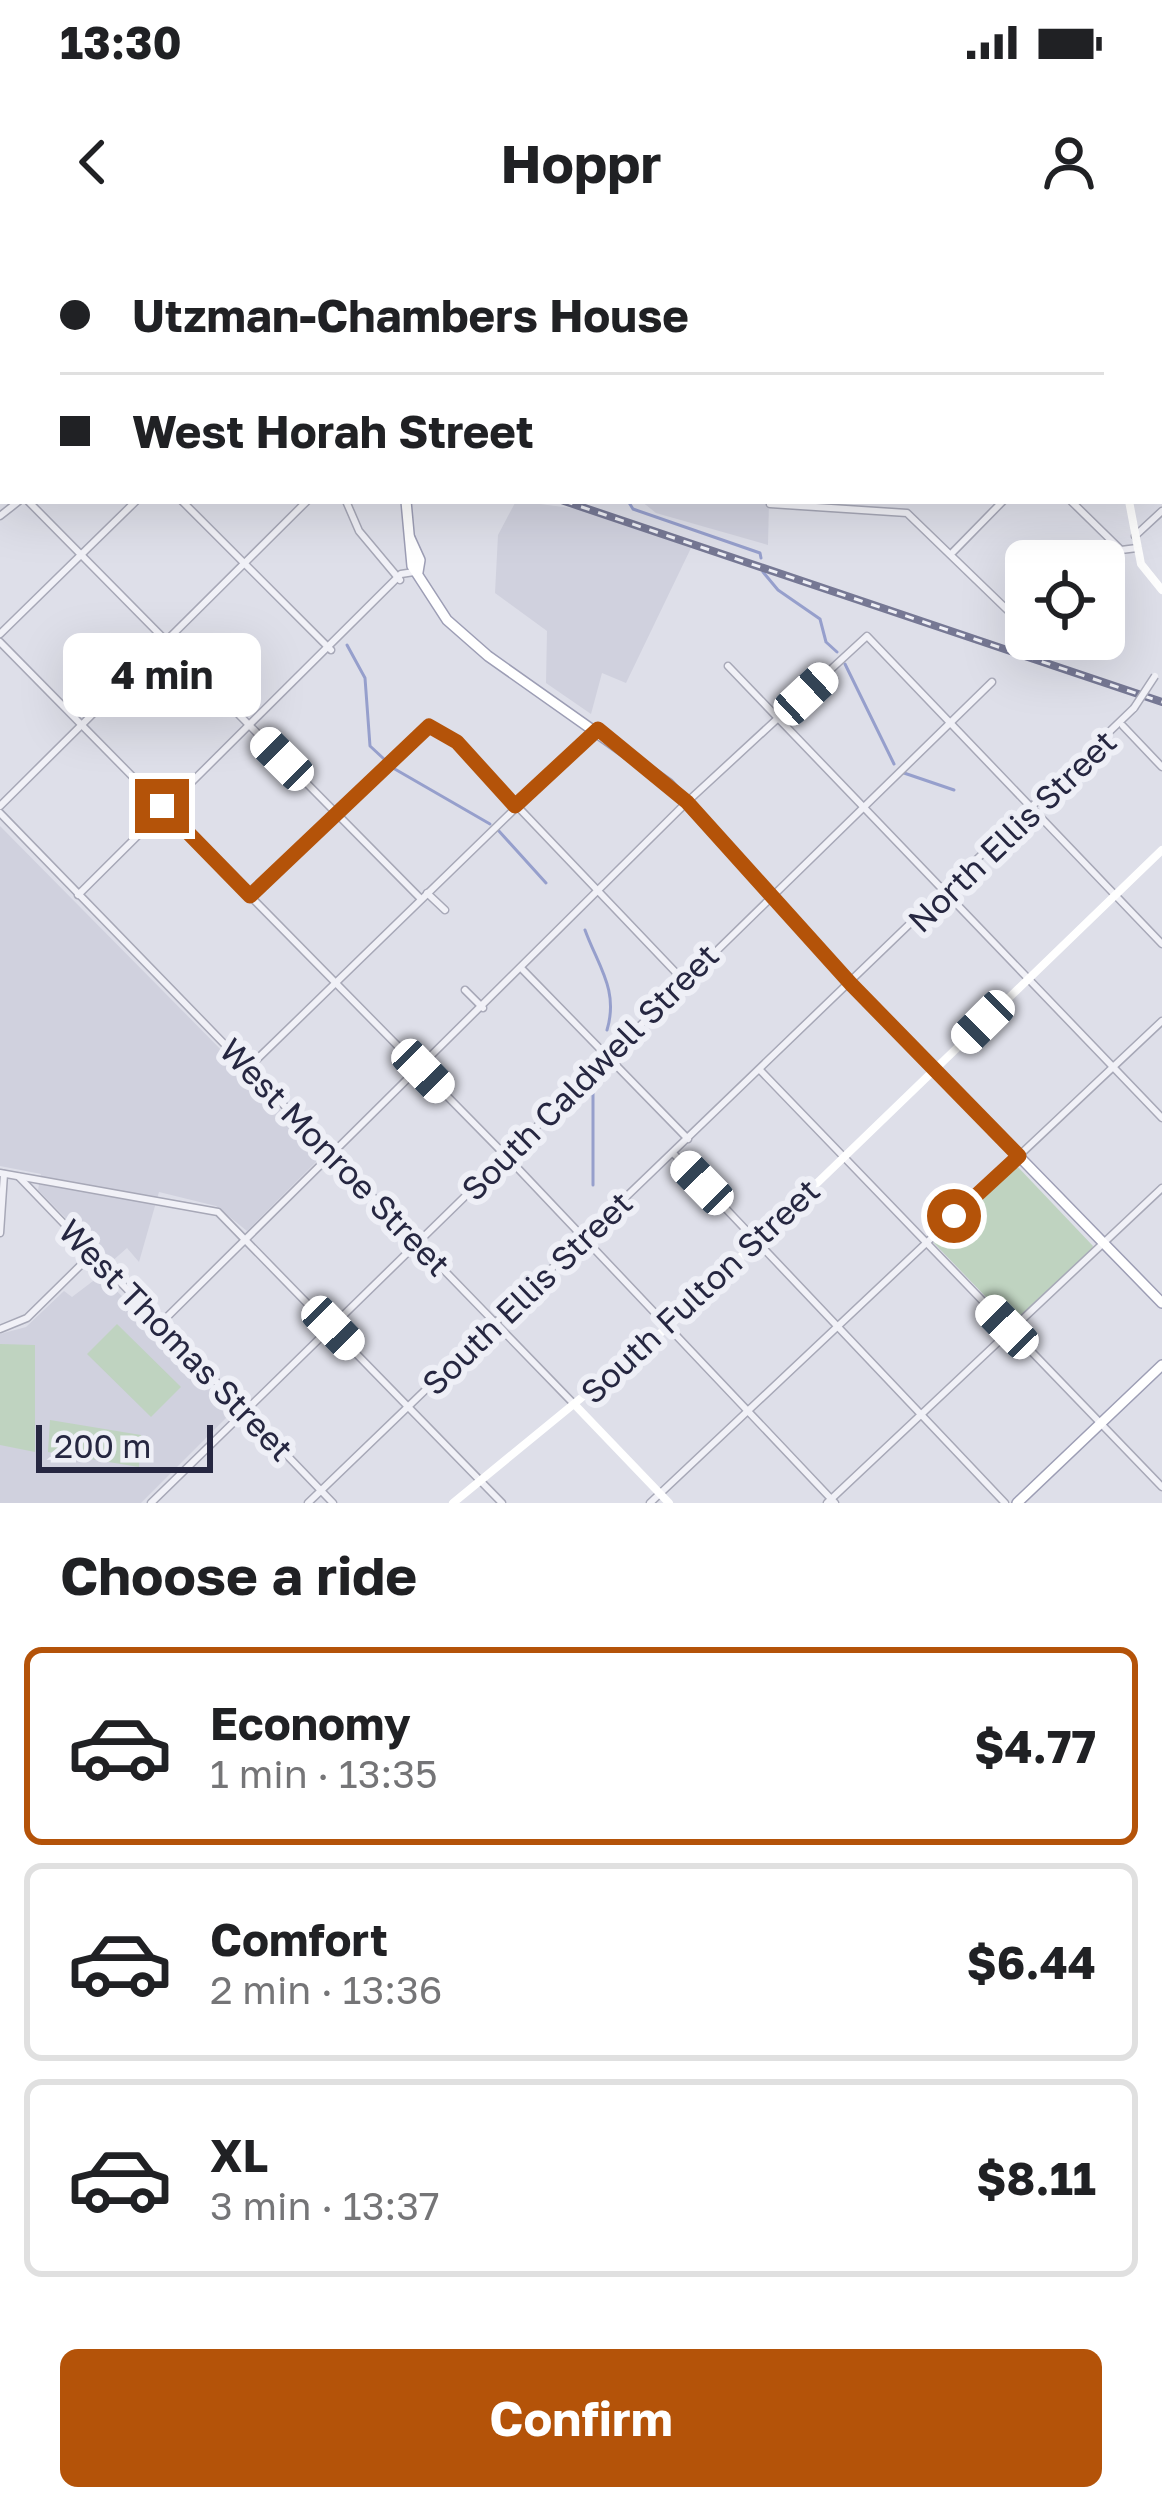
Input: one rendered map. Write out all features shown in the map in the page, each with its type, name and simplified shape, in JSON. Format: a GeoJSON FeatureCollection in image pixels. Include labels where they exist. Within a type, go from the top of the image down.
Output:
{"type":"FeatureCollection","features":[{"type":"Feature","properties":{"kind":"main road"},"geometry":{"type":"LineString","coordinates":[[406,504],[410,538],[420,560],[418,572],[435,606],[462,634],[598,729],[687,802],[851,984],[938,1068],[1162,1303]]}},
{"type":"Feature","properties":{"kind":"main road"},"geometry":{"type":"LineString","coordinates":[[1017,1503],[1162,1365]]}},
{"type":"Feature","properties":{"kind":"street"},"geometry":{"type":"LineString","coordinates":[[31,504],[337,814],[445,910]]}},
{"type":"Feature","properties":{"kind":"street"},"geometry":{"type":"LineString","coordinates":[[133,504],[0,638],[585,1238],[831,1502],[1162,1188]]}},
{"type":"Feature","properties":{"kind":"street"},"geometry":{"type":"LineString","coordinates":[[185,504],[331,650]]}},
{"type":"Feature","properties":{"kind":"street"},"geometry":{"type":"LineString","coordinates":[[0,810],[304,504]]}},
{"type":"Feature","properties":{"kind":"street"},"geometry":{"type":"LineString","coordinates":[[347,504],[359,531],[400,580]]}},
{"type":"Feature","properties":{"kind":"street"},"geometry":{"type":"LineString","coordinates":[[953,551],[1000,504]]}},
{"type":"Feature","properties":{"kind":"street"},"geometry":{"type":"LineString","coordinates":[[1074,504],[1111,540]]}},
{"type":"Feature","properties":{"kind":"street"},"geometry":{"type":"LineString","coordinates":[[1130,504],[1143,570],[1162,590]]}},
{"type":"Feature","properties":{"kind":"street"},"geometry":{"type":"LineString","coordinates":[[770,505],[908,513],[953,551],[1005,606]]}},
{"type":"Feature","properties":{"kind":"street"},"geometry":{"type":"LineString","coordinates":[[1135,536],[1162,511]]}},
{"type":"Feature","properties":{"kind":"street"},"geometry":{"type":"LineString","coordinates":[[1125,550],[1137,548]]}},
{"type":"Feature","properties":{"kind":"street"},"geometry":{"type":"LineString","coordinates":[[78,895],[408,571],[418,572]]}},
{"type":"Feature","properties":{"kind":"street"},"geometry":{"type":"LineString","coordinates":[[161,1323],[687,802],[867,637],[1162,944]]}},
{"type":"Feature","properties":{"kind":"street"},"geometry":{"type":"LineString","coordinates":[[728,666],[1162,1118]]}},
{"type":"Feature","properties":{"kind":"street","name":"North Ellis Street"},"geometry":{"type":"LineString","coordinates":[[851,984],[1123,725],[1159,673]]}},
{"type":"Feature","properties":{"kind":"street","name":"South Caldwell Street"},"geometry":{"type":"LineString","coordinates":[[151,1503],[992,682]]}},
{"type":"Feature","properties":{"kind":"street"},"geometry":{"type":"LineString","coordinates":[[1123,725],[1162,766]]}},
{"type":"Feature","properties":{"kind":"street"},"geometry":{"type":"LineString","coordinates":[[250,896],[429,726],[457,742],[683,980]]}},
{"type":"Feature","properties":{"kind":"street"},"geometry":{"type":"LineString","coordinates":[[249,1067],[598,729]]}},
{"type":"Feature","properties":{"kind":"street","name":"West Monroe Street"},"geometry":{"type":"LineString","coordinates":[[0,810],[669,1503]]}},
{"type":"Feature","properties":{"kind":"street","name":"South Fulton Street"},"geometry":{"type":"LineString","coordinates":[[453,1503],[669,1326],[1162,850]]}},
{"type":"Feature","properties":{"kind":"street"},"geometry":{"type":"LineString","coordinates":[[522,969],[688,1139]]}},
{"type":"Feature","properties":{"kind":"street","name":"South Ellis Street"},"geometry":{"type":"LineString","coordinates":[[308,1503],[851,984]]}},
{"type":"Feature","properties":{"kind":"street"},"geometry":{"type":"LineString","coordinates":[[465,990],[484,1008]]}},
{"type":"Feature","properties":{"kind":"street"},"geometry":{"type":"LineString","coordinates":[[650,1503],[1162,1021]]}},
{"type":"Feature","properties":{"kind":"street"},"geometry":{"type":"LineString","coordinates":[[760,1070],[1162,1487]]}},
{"type":"Feature","properties":{"kind":"street"},"geometry":{"type":"LineString","coordinates":[[673,1153],[1005,1503]]}},
{"type":"Feature","properties":{"kind":"street"},"geometry":{"type":"LineString","coordinates":[[0,1233],[2,1174],[202,1205],[246,1239],[502,1503]]}},
{"type":"Feature","properties":{"kind":"street","name":"West Thomas Street"},"geometry":{"type":"LineString","coordinates":[[19,1177],[333,1503]]}},
{"type":"Feature","properties":{"kind":"street"},"geometry":{"type":"LineString","coordinates":[[0,1329],[27,1318],[92,1254]]}},
{"type":"Feature","properties":{"kind":"street"},"geometry":{"type":"LineString","coordinates":[[158,1496],[165,1503]]}},
{"type":"Feature","properties":{"kind":"shaded area"},"geometry":{"type":"Polygon","coordinates":[[[514,504],[540,504],[587,510],[691,548],[626,683],[602,673],[591,714],[546,683],[547,631],[495,593],[498,535],[514,504]]]}},
{"type":"Feature","properties":{"kind":"shaded area"},"geometry":{"type":"Polygon","coordinates":[[[645,504],[769,504],[768,545],[656,513],[645,504]]]}},
{"type":"Feature","properties":{"kind":"shaded area"},"geometry":{"type":"Polygon","coordinates":[[[0,826],[324,1154],[247,1231],[216,1206],[159,1192],[139,1262],[127,1248],[110,1263],[38,1190],[41,1174],[0,1166],[0,826]]]}},
{"type":"Feature","properties":{"kind":"shaded area"},"geometry":{"type":"Polygon","coordinates":[[[101,1275],[234,1410],[141,1503],[0,1503],[0,1334],[26,1327],[64,1291],[72,1297],[101,1275]]]}},
{"type":"Feature","properties":{"kind":"green space"},"geometry":{"type":"Polygon","coordinates":[[[1014,1163],[1093,1246],[1087,1258],[1012,1324],[932,1241],[1014,1163]]]}},
{"type":"Feature","properties":{"kind":"green space"},"geometry":{"type":"Polygon","coordinates":[[[117,1324],[181,1387],[151,1417],[87,1354],[117,1324]]]}},
{"type":"Feature","properties":{"kind":"green space"},"geometry":{"type":"Polygon","coordinates":[[[0,1344],[35,1345],[35,1452],[0,1445],[0,1344]]]}},
{"type":"Feature","properties":{"kind":"green space"},"geometry":{"type":"Polygon","coordinates":[[[50,1420],[141,1435],[139,1467],[48,1452],[50,1420]]]}},
{"type":"Feature","properties":{"kind":"waterway"},"geometry":{"type":"LineString","coordinates":[[630,504],[760,553],[761,558]]}},
{"type":"Feature","properties":{"kind":"waterway"},"geometry":{"type":"LineString","coordinates":[[763,572],[778,590],[820,619],[826,642],[837,652]]}},
{"type":"Feature","properties":{"kind":"waterway"},"geometry":{"type":"LineString","coordinates":[[347,645],[365,678],[370,746],[384,759]]}},
{"type":"Feature","properties":{"kind":"waterway"},"geometry":{"type":"LineString","coordinates":[[845,664],[894,764]]}},
{"type":"Feature","properties":{"kind":"waterway"},"geometry":{"type":"LineString","coordinates":[[393,768],[490,824]]}},
{"type":"Feature","properties":{"kind":"waterway"},"geometry":{"type":"LineString","coordinates":[[904,773],[954,790]]}},
{"type":"Feature","properties":{"kind":"waterway"},"geometry":{"type":"LineString","coordinates":[[498,830],[546,883]]}},
{"type":"Feature","properties":{"kind":"waterway"},"geometry":{"type":"LineString","coordinates":[[585,930],[609,990],[607,1030]]}},
{"type":"Feature","properties":{"kind":"waterway"},"geometry":{"type":"LineString","coordinates":[[593,1080],[593,1185]]}},
{"type":"Feature","properties":{"kind":"railway"},"geometry":{"type":"LineString","coordinates":[[573,504],[1162,702]]}},
{"type":"Feature","properties":{"kind":"route"},"geometry":{"type":"LineString","coordinates":[[162,806],[250,896],[429,726],[457,742],[515,806],[598,729],[687,802],[851,984],[1019,1156],[954,1216]]}}]}
